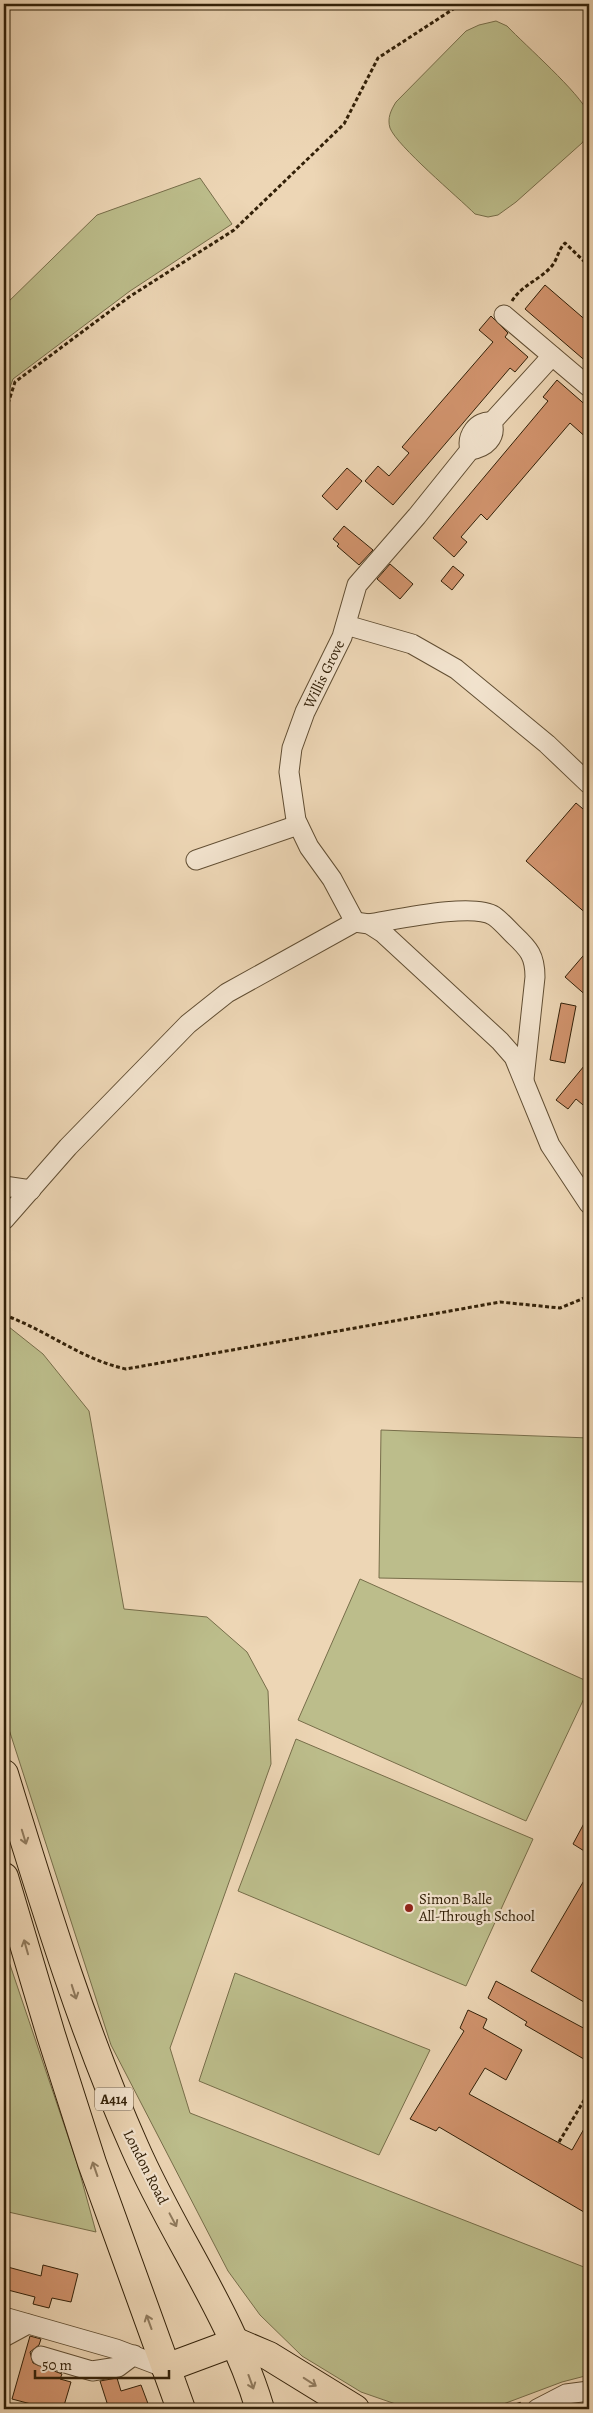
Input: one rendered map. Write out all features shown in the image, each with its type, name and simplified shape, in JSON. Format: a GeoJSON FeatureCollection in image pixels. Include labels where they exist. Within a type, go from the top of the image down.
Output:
{"type":"FeatureCollection","features":[{"type":"Feature","properties":{"kind":"highway","name":"London Road"},"geometry":{"type":"LineString","coordinates":[[4,1774],[81,2015],[107,2084],[136,2150],[236,2342],[260,2409]]}},
{"type":"Feature","properties":{"kind":"highway","name":"A414"},"geometry":{"type":"LineString","coordinates":[[4,1877],[10,1920],[86,2145],[181,2409]]}},
{"type":"Feature","properties":{"kind":"highway"},"geometry":{"type":"LineString","coordinates":[[166,2368],[236,2342],[269,2356],[355,2409]]}},
{"type":"Feature","properties":{"kind":"street"},"geometry":{"type":"LineString","coordinates":[[504,315],[589,387]]}},
{"type":"Feature","properties":{"kind":"street","name":"Willis Grove"},"geometry":{"type":"LineString","coordinates":[[362,923],[309,847],[298,825],[289,772],[292,748],[305,712],[346,625],[357,585],[417,516],[470,450],[470,439],[476,427],[481,423],[492,422],[552,356]]}},
{"type":"Feature","properties":{"kind":"street"},"geometry":{"type":"LineString","coordinates":[[346,625],[412,644],[456,669],[547,744],[589,784]]}},
{"type":"Feature","properties":{"kind":"street"},"geometry":{"type":"LineString","coordinates":[[196,860],[298,825]]}},
{"type":"Feature","properties":{"kind":"street"},"geometry":{"type":"LineString","coordinates":[[4,1220],[141,1072],[201,1014],[227,992],[362,923],[456,911],[479,911],[493,916],[525,944],[535,960],[535,977],[524,1080]]}},
{"type":"Feature","properties":{"kind":"street"},"geometry":{"type":"LineString","coordinates":[[362,923],[383,933],[500,1041],[514,1057],[550,1145],[589,1204]]}},
{"type":"Feature","properties":{"kind":"street"},"geometry":{"type":"LineString","coordinates":[[4,1186],[30,1190]]}},
{"type":"Feature","properties":{"kind":"street"},"geometry":{"type":"LineString","coordinates":[[4,2317],[134,2355],[166,2368]]}},
{"type":"Feature","properties":{"kind":"street"},"geometry":{"type":"LineString","coordinates":[[4,2337],[28,2324]]}},
{"type":"Feature","properties":{"kind":"street"},"geometry":{"type":"LineString","coordinates":[[41,2356],[92,2371],[118,2366],[134,2355]]}},
{"type":"Feature","properties":{"kind":"street"},"geometry":{"type":"LineString","coordinates":[[537,2409],[566,2394],[589,2391]]}},
{"type":"Feature","properties":{"kind":"path"},"geometry":{"type":"LineString","coordinates":[[4,416],[15,382],[130,298],[234,230],[344,124],[378,58],[462,4]]}},
{"type":"Feature","properties":{"kind":"path"},"geometry":{"type":"LineString","coordinates":[[504,315],[522,288],[537,279],[553,265],[565,243],[589,266]]}},
{"type":"Feature","properties":{"kind":"path"},"geometry":{"type":"LineString","coordinates":[[4,1315],[21,1321],[103,1364],[126,1369],[500,1302],[560,1308],[589,1296]]}},
{"type":"Feature","properties":{"kind":"path"},"geometry":{"type":"LineString","coordinates":[[559,2142],[589,2092]]}},
{"type":"Feature","properties":{"kind":"green space"},"geometry":{"type":"Polygon","coordinates":[[[496,21],[507,26],[575,94],[589,114],[590,126],[582,143],[516,202],[498,215],[488,217],[475,214],[415,159],[390,128],[389,117],[396,102],[466,31],[479,25],[496,21]]]}},
{"type":"Feature","properties":{"kind":"green space"},"geometry":{"type":"Polygon","coordinates":[[[200,178],[232,224],[130,291],[13,379],[4,404],[4,306],[97,215],[200,178]]]}},
{"type":"Feature","properties":{"kind":"green space"},"geometry":{"type":"Polygon","coordinates":[[[4,1323],[43,1354],[89,1411],[124,1609],[207,1617],[247,1652],[268,1691],[271,1764],[170,2048],[190,2113],[589,2269],[589,2375],[562,2382],[490,2409],[410,2409],[361,2392],[302,2356],[260,2315],[228,2271],[111,2045],[4,1714],[4,1323]]]}},
{"type":"Feature","properties":{"kind":"green space"},"geometry":{"type":"Polygon","coordinates":[[[381,1430],[589,1438],[589,1582],[379,1578],[381,1430]]]}},
{"type":"Feature","properties":{"kind":"green space"},"geometry":{"type":"Polygon","coordinates":[[[360,1579],[589,1682],[589,1688],[526,1821],[298,1720],[360,1579]]]}},
{"type":"Feature","properties":{"kind":"green space"},"geometry":{"type":"Polygon","coordinates":[[[296,1739],[533,1839],[466,1986],[238,1891],[296,1739]]]}},
{"type":"Feature","properties":{"kind":"green space"},"geometry":{"type":"Polygon","coordinates":[[[4,1947],[77,2163],[96,2232],[4,2211],[4,1947]]]}},
{"type":"Feature","properties":{"kind":"green space"},"geometry":{"type":"Polygon","coordinates":[[[235,1973],[430,2050],[379,2155],[199,2081],[235,1973]]]}},
{"type":"Feature","properties":{"kind":"building"},"geometry":{"type":"Polygon","coordinates":[[[545,285],[589,323],[589,364],[525,309],[545,285]]]}},
{"type":"Feature","properties":{"kind":"building"},"geometry":{"type":"Polygon","coordinates":[[[491,316],[508,333],[505,337],[528,357],[515,372],[510,368],[393,505],[365,481],[378,466],[389,476],[409,453],[402,447],[493,342],[479,330],[491,316]]]}},
{"type":"Feature","properties":{"kind":"building"},"geometry":{"type":"Polygon","coordinates":[[[557,380],[589,408],[589,440],[570,423],[487,520],[481,514],[461,537],[467,542],[454,557],[433,538],[548,401],[543,397],[557,380]]]}},
{"type":"Feature","properties":{"kind":"building"},"geometry":{"type":"Polygon","coordinates":[[[347,468],[362,481],[337,510],[322,496],[347,468]]]}},
{"type":"Feature","properties":{"kind":"building"},"geometry":{"type":"Polygon","coordinates":[[[344,526],[373,550],[359,565],[337,546],[339,544],[333,539],[344,526]]]}},
{"type":"Feature","properties":{"kind":"building"},"geometry":{"type":"Polygon","coordinates":[[[390,564],[413,584],[400,599],[377,579],[390,564]]]}},
{"type":"Feature","properties":{"kind":"building"},"geometry":{"type":"Polygon","coordinates":[[[453,566],[464,575],[452,590],[441,581],[453,566]]]}},
{"type":"Feature","properties":{"kind":"building"},"geometry":{"type":"Polygon","coordinates":[[[576,803],[589,814],[589,916],[526,861],[576,803]]]}},
{"type":"Feature","properties":{"kind":"building"},"geometry":{"type":"Polygon","coordinates":[[[589,949],[589,998],[565,977],[589,949]]]}},
{"type":"Feature","properties":{"kind":"building"},"geometry":{"type":"Polygon","coordinates":[[[561,1003],[576,1006],[565,1063],[550,1060],[561,1003]]]}},
{"type":"Feature","properties":{"kind":"building"},"geometry":{"type":"Polygon","coordinates":[[[589,1060],[589,1110],[576,1099],[568,1109],[556,1100],[589,1060]]]}},
{"type":"Feature","properties":{"kind":"building"},"geometry":{"type":"Polygon","coordinates":[[[589,1814],[589,1854],[573,1844],[589,1814]]]}},
{"type":"Feature","properties":{"kind":"building"},"geometry":{"type":"Polygon","coordinates":[[[589,1872],[589,2005],[531,1971],[589,1872]]]}},
{"type":"Feature","properties":{"kind":"building"},"geometry":{"type":"Polygon","coordinates":[[[496,1981],[589,2031],[589,2062],[525,2025],[527,2022],[488,1998],[496,1981]]]}},
{"type":"Feature","properties":{"kind":"building"},"geometry":{"type":"Polygon","coordinates":[[[468,2010],[487,2019],[483,2028],[522,2050],[506,2080],[485,2068],[469,2094],[572,2150],[589,2120],[589,2215],[439,2127],[436,2131],[410,2119],[464,2031],[460,2028],[468,2010]]]}},
{"type":"Feature","properties":{"kind":"building"},"geometry":{"type":"Polygon","coordinates":[[[43,2265],[78,2274],[71,2302],[52,2298],[49,2308],[33,2304],[35,2297],[4,2289],[4,2266],[41,2276],[43,2265]]]}},
{"type":"Feature","properties":{"kind":"building"},"geometry":{"type":"Polygon","coordinates":[[[30,2336],[41,2339],[39,2345],[30,2352],[33,2363],[62,2374],[60,2379],[71,2382],[63,2409],[50,2409],[12,2399],[30,2336]]]}},
{"type":"Feature","properties":{"kind":"building"},"geometry":{"type":"Polygon","coordinates":[[[117,2378],[121,2391],[141,2385],[150,2409],[109,2409],[100,2381],[117,2378]]]}},
{"type":"Feature","properties":{"kind":"place","name":"Simon Balle All-Through School"},"geometry":{"type":"Point","coordinates":[409,1908]}}]}
